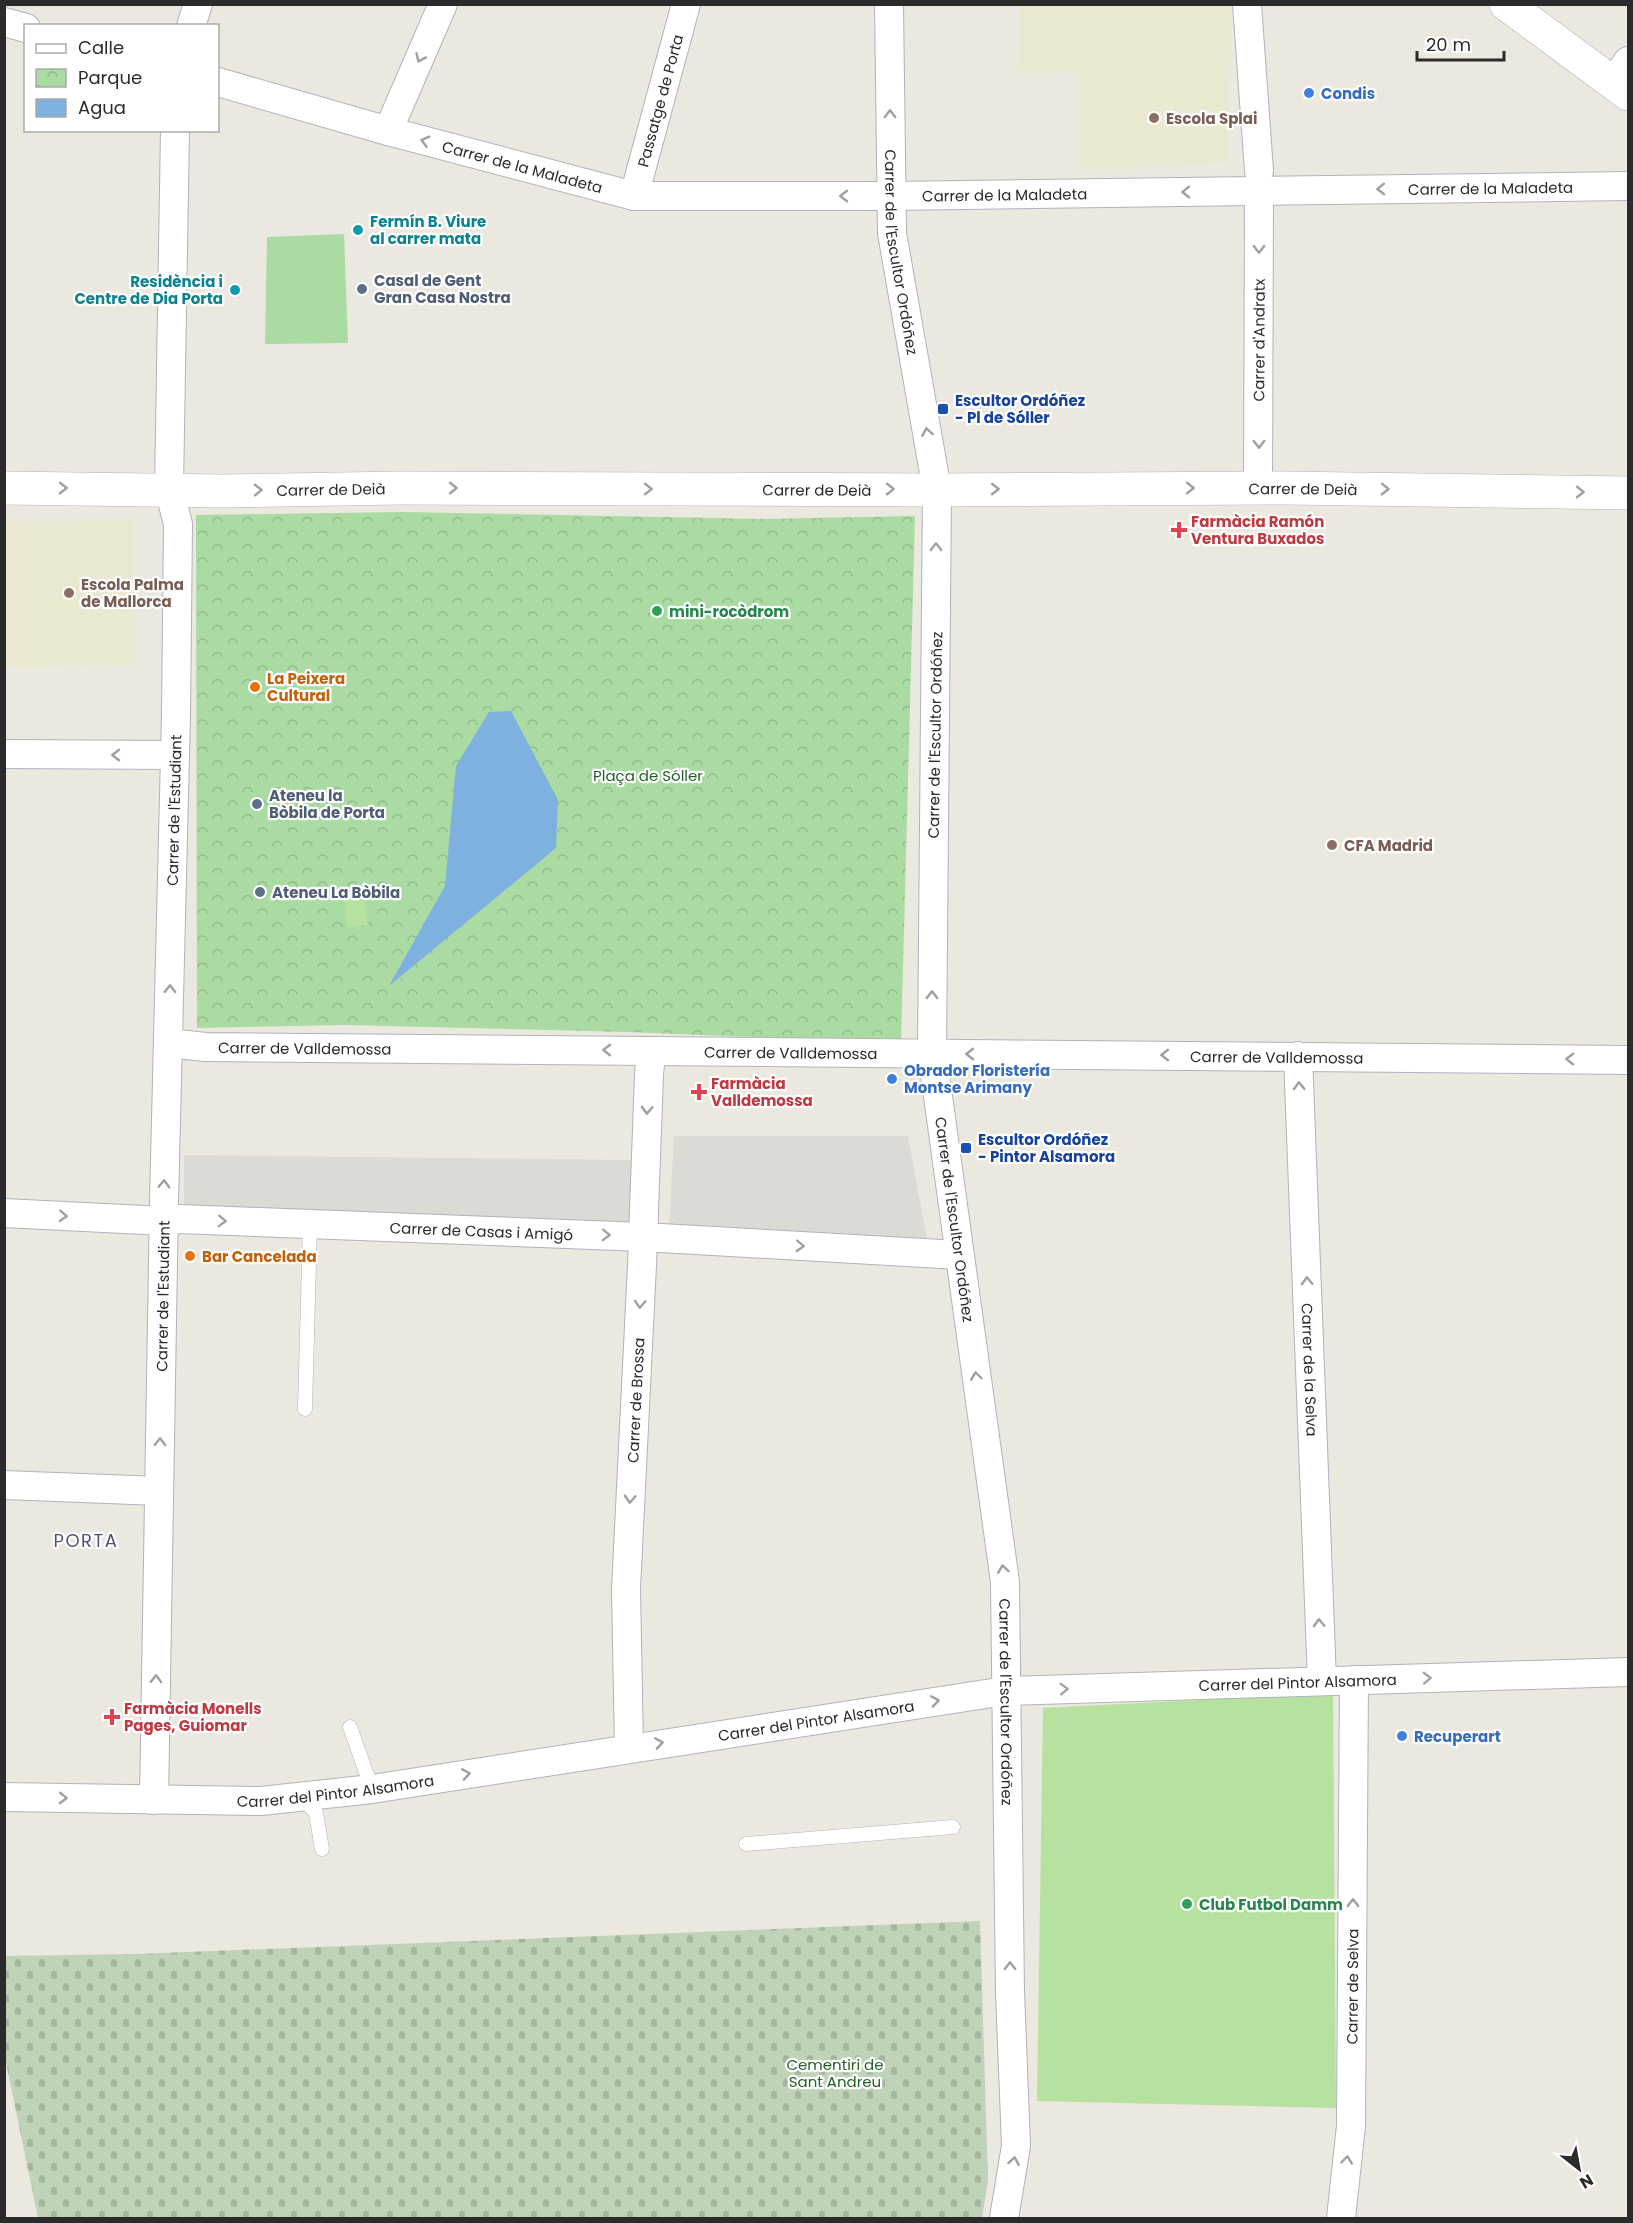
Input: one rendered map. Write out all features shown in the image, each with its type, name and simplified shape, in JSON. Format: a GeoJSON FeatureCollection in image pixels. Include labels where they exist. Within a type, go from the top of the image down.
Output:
{"type":"FeatureCollection","features":[{"type":"Feature","properties":{"kind":"street"},"geometry":{"type":"LineString","coordinates":[[192,24],[198,4]]}},
{"type":"Feature","properties":{"kind":"street"},"geometry":{"type":"LineString","coordinates":[[388,131],[443,4]]}},
{"type":"Feature","properties":{"kind":"street","name":"Passatge de Porta"},"geometry":{"type":"LineString","coordinates":[[634,196],[686,4]]}},
{"type":"Feature","properties":{"kind":"street","name":"Carrer de l'Escultor Ordóñez"},"geometry":{"type":"LineString","coordinates":[[889,4],[892,233],[937,490],[932,1053],[958,1255],[1005,1582],[1010,1980],[1016,2145],[1004,2218]]}},
{"type":"Feature","properties":{"kind":"street","name":"Carrer d'Andratx"},"geometry":{"type":"LineString","coordinates":[[1247,4],[1259,181],[1258,488]]}},
{"type":"Feature","properties":{"kind":"street"},"geometry":{"type":"LineString","coordinates":[[1506,4],[1623,80]]}},
{"type":"Feature","properties":{"kind":"street"},"geometry":{"type":"LineString","coordinates":[[4,22],[24,27]]}},
{"type":"Feature","properties":{"kind":"street","name":"Carrer de la Maladeta"},"geometry":{"type":"LineString","coordinates":[[219,82],[388,131],[634,196],[891,196],[1259,181],[1629,186]]}},
{"type":"Feature","properties":{"kind":"street","name":"Carrer de l'Estudiant"},"geometry":{"type":"LineString","coordinates":[[154,1800],[178,524],[169,489],[175,132]]}},
{"type":"Feature","properties":{"kind":"street","name":"Carrer de Deià"},"geometry":{"type":"LineString","coordinates":[[4,488],[221,491],[400,488],[937,490],[1258,488],[1629,493]]}},
{"type":"Feature","properties":{"kind":"street"},"geometry":{"type":"LineString","coordinates":[[4,754],[175,754]]}},
{"type":"Feature","properties":{"kind":"street","name":"Carrer de Valldemossa"},"geometry":{"type":"LineString","coordinates":[[170,1043],[205,1047],[1629,1060]]}},
{"type":"Feature","properties":{"kind":"street","name":"Carrer de Brossa"},"geometry":{"type":"LineString","coordinates":[[629,1748],[626,1589],[651,1051]]}},
{"type":"Feature","properties":{"kind":"street","name":"Carrer de la Selva"},"geometry":{"type":"LineString","coordinates":[[1298,1056],[1322,1681]]}},
{"type":"Feature","properties":{"kind":"street","name":"Carrer de Casas i Amigó"},"geometry":{"type":"LineString","coordinates":[[4,1213],[164,1221],[180,1219],[643,1236],[958,1255]]}},
{"type":"Feature","properties":{"kind":"street"},"geometry":{"type":"LineString","coordinates":[[4,1485],[159,1491]]}},
{"type":"Feature","properties":{"kind":"street","name":"Carrer del Pintor Alsamora"},"geometry":{"type":"LineString","coordinates":[[4,1797],[261,1801],[301,1797],[372,1789],[1005,1691],[1629,1672]]}},
{"type":"Feature","properties":{"kind":"street","name":"Carrer de Selva"},"geometry":{"type":"LineString","coordinates":[[1341,2218],[1351,2126],[1354,1680]]}},
{"type":"Feature","properties":{"kind":"lane"},"geometry":{"type":"LineString","coordinates":[[305,1409],[310,1224]]}},
{"type":"Feature","properties":{"kind":"lane"},"geometry":{"type":"LineString","coordinates":[[350,1727],[372,1789]]}},
{"type":"Feature","properties":{"kind":"lane"},"geometry":{"type":"LineString","coordinates":[[301,1797],[316,1813],[322,1849]]}},
{"type":"Feature","properties":{"kind":"lane"},"geometry":{"type":"LineString","coordinates":[[746,1844],[953,1827]]}},
{"type":"Feature","properties":{"kind":"shaded area","name":"Escola Splai"},"geometry":{"type":"Polygon","coordinates":[[[1020,5],[1232,5],[1227,163],[1081,171],[1080,72],[1018,73],[1020,5]]]}},
{"type":"Feature","properties":{"kind":"shaded area","name":"Escola Palma de Mallorca"},"geometry":{"type":"Polygon","coordinates":[[[133,520],[134,666],[5,667],[5,521],[133,520]]]}},
{"type":"Feature","properties":{"kind":"shaded area"},"geometry":{"type":"Polygon","coordinates":[[[674,1136],[908,1136],[928,1245],[669,1229],[674,1136]]]}},
{"type":"Feature","properties":{"kind":"shaded area"},"geometry":{"type":"Polygon","coordinates":[[[184,1155],[633,1160],[637,1230],[184,1210],[184,1155]]]}},
{"type":"Feature","properties":{"kind":"green space"},"geometry":{"type":"Polygon","coordinates":[[[344,234],[348,343],[265,344],[267,237],[344,234]]]}},
{"type":"Feature","properties":{"kind":"green space","name":"Plaça de Sóller"},"geometry":{"type":"Polygon","coordinates":[[[401,512],[763,519],[915,516],[901,1043],[627,1032],[347,1025],[197,1028],[196,515],[401,512]]]}},
{"type":"Feature","properties":{"kind":"green space"},"geometry":{"type":"Polygon","coordinates":[[[364,892],[368,925],[347,927],[343,894],[364,892]]]}},
{"type":"Feature","properties":{"kind":"green space","name":"Club Futbol Damm"},"geometry":{"type":"Polygon","coordinates":[[[1333,1693],[1336,2108],[1037,2101],[1043,1708],[1333,1693]]]}},
{"type":"Feature","properties":{"kind":"green space","name":"Cementiri de Sant Andreu"},"geometry":{"type":"Polygon","coordinates":[[[980,1921],[988,2181],[982,2218],[38,2218],[5,2058],[5,1956],[137,1954],[980,1921]]]}},
{"type":"Feature","properties":{"kind":"water"},"geometry":{"type":"Polygon","coordinates":[[[511,711],[558,800],[556,848],[389,986],[445,886],[456,766],[489,712],[511,711]]]}},
{"type":"Feature","properties":{"kind":"place","name":"Condis"},"geometry":{"type":"Point","coordinates":[1309,93]}},
{"type":"Feature","properties":{"kind":"place","name":"Escola Splai"},"geometry":{"type":"Point","coordinates":[1154,118]}},
{"type":"Feature","properties":{"kind":"place","name":"Fermín B. Viure al carrer mata"},"geometry":{"type":"Point","coordinates":[358,230]}},
{"type":"Feature","properties":{"kind":"place","name":"Casal de Gent Gran Casa Nostra"},"geometry":{"type":"Point","coordinates":[362,289]}},
{"type":"Feature","properties":{"kind":"place","name":"Residència i Centre de Dia Porta"},"geometry":{"type":"Point","coordinates":[235,290]}},
{"type":"Feature","properties":{"kind":"place","name":"Escultor Ordóñez - Pl de Sóller"},"geometry":{"type":"Point","coordinates":[943,409]}},
{"type":"Feature","properties":{"kind":"place","name":"Farmàcia Ramón Ventura Buxados"},"geometry":{"type":"Point","coordinates":[1179,530]}},
{"type":"Feature","properties":{"kind":"place","name":"Escola Palma de Mallorca"},"geometry":{"type":"Point","coordinates":[69,593]}},
{"type":"Feature","properties":{"kind":"place","name":"mini-rocòdrom"},"geometry":{"type":"Point","coordinates":[657,611]}},
{"type":"Feature","properties":{"kind":"place","name":"La Peixera Cultural"},"geometry":{"type":"Point","coordinates":[255,687]}},
{"type":"Feature","properties":{"kind":"place","name":"Ateneu la Bòbila de Porta"},"geometry":{"type":"Point","coordinates":[257,804]}},
{"type":"Feature","properties":{"kind":"place","name":"CFA Madrid"},"geometry":{"type":"Point","coordinates":[1332,845]}},
{"type":"Feature","properties":{"kind":"place","name":"Ateneu La Bòbila"},"geometry":{"type":"Point","coordinates":[260,892]}},
{"type":"Feature","properties":{"kind":"place","name":"Obrador Floristería Montse Arimany"},"geometry":{"type":"Point","coordinates":[892,1079]}},
{"type":"Feature","properties":{"kind":"place","name":"Farmàcia Valldemossa"},"geometry":{"type":"Point","coordinates":[699,1092]}},
{"type":"Feature","properties":{"kind":"place","name":"Escultor Ordóñez - Pintor Alsamora"},"geometry":{"type":"Point","coordinates":[966,1148]}},
{"type":"Feature","properties":{"kind":"place","name":"Bar Cancelada"},"geometry":{"type":"Point","coordinates":[190,1256]}},
{"type":"Feature","properties":{"kind":"place","name":"Farmàcia Monells Pages, Guiomar"},"geometry":{"type":"Point","coordinates":[112,1717]}},
{"type":"Feature","properties":{"kind":"place","name":"Recuperart"},"geometry":{"type":"Point","coordinates":[1402,1736]}},
{"type":"Feature","properties":{"kind":"place","name":"Club Futbol Damm"},"geometry":{"type":"Point","coordinates":[1187,1904]}},
{"type":"Feature","properties":{"kind":"district","name":"PORTA"},"geometry":{"type":"Point","coordinates":[86,1540]}}]}
